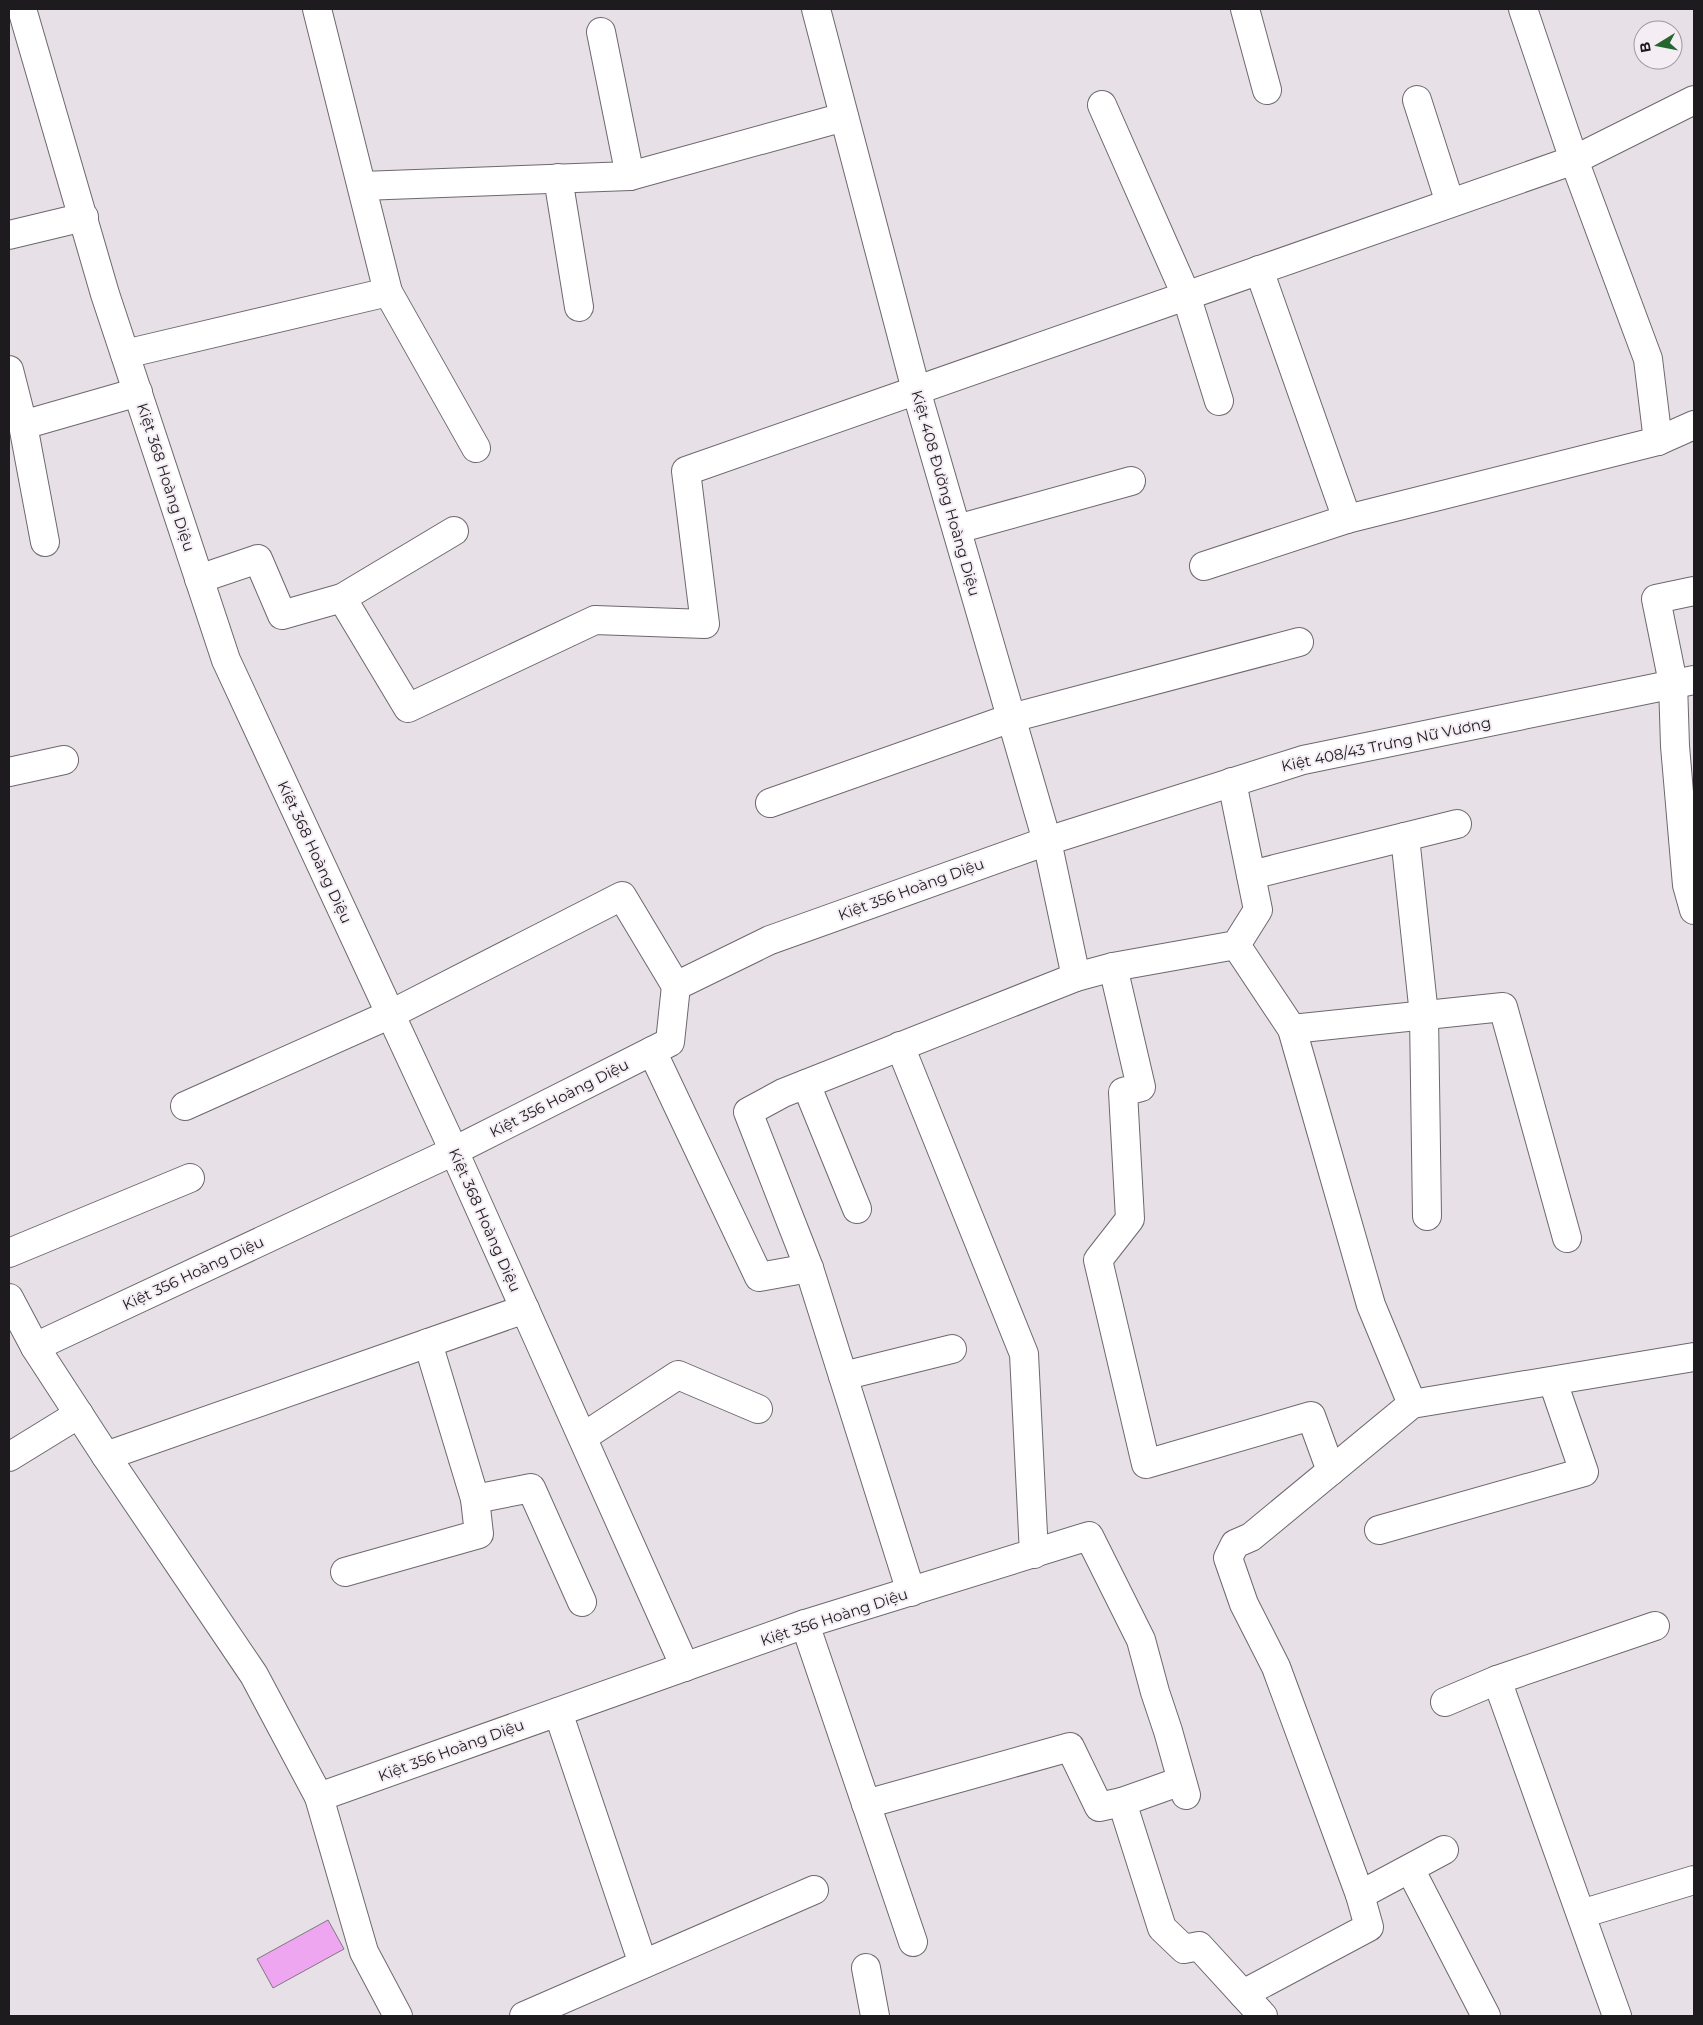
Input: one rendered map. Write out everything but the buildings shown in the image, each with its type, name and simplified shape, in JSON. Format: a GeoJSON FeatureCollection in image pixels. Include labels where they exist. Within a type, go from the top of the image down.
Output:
{"type":"FeatureCollection","features":[{"type":"Feature","properties":{"kind":"street","name":"Kiệt 368 Hoàng Diệu"},"geometry":{"type":"LineString","coordinates":[[22,9],[125,354],[226,660],[454,1151],[685,1667]]}},
{"type":"Feature","properties":{"kind":"street"},"geometry":{"type":"LineString","coordinates":[[318,9],[388,292],[476,448]]}},
{"type":"Feature","properties":{"kind":"street","name":"Kiệt 408 Đường Hoàng Diệu"},"geometry":{"type":"LineString","coordinates":[[816,9],[916,390],[1047,841],[1076,977]]}},
{"type":"Feature","properties":{"kind":"street"},"geometry":{"type":"LineString","coordinates":[[1245,9],[1266,90]]}},
{"type":"Feature","properties":{"kind":"street"},"geometry":{"type":"LineString","coordinates":[[1523,9],[1574,160],[1648,359],[1658,441]]}},
{"type":"Feature","properties":{"kind":"street"},"geometry":{"type":"LineString","coordinates":[[601,32],[630,176]]}},
{"type":"Feature","properties":{"kind":"street"},"geometry":{"type":"LineString","coordinates":[[1417,100],[1450,203]]}},
{"type":"Feature","properties":{"kind":"street"},"geometry":{"type":"LineString","coordinates":[[342,598],[408,708],[595,620],[705,624],[686,471],[1574,160],[1694,100]]}},
{"type":"Feature","properties":{"kind":"street"},"geometry":{"type":"LineString","coordinates":[[1102,106],[1186,295],[1219,401]]}},
{"type":"Feature","properties":{"kind":"street"},"geometry":{"type":"LineString","coordinates":[[362,186],[630,176],[844,117]]}},
{"type":"Feature","properties":{"kind":"street"},"geometry":{"type":"LineString","coordinates":[[558,178],[579,306]]}},
{"type":"Feature","properties":{"kind":"street"},"geometry":{"type":"LineString","coordinates":[[9,235],[84,217]]}},
{"type":"Feature","properties":{"kind":"street"},"geometry":{"type":"LineString","coordinates":[[1259,270],[1348,518]]}},
{"type":"Feature","properties":{"kind":"street"},"geometry":{"type":"LineString","coordinates":[[125,354],[388,292]]}},
{"type":"Feature","properties":{"kind":"street"},"geometry":{"type":"LineString","coordinates":[[9,370],[23,425],[45,542]]}},
{"type":"Feature","properties":{"kind":"street"},"geometry":{"type":"LineString","coordinates":[[23,425],[138,392]]}},
{"type":"Feature","properties":{"kind":"street"},"geometry":{"type":"LineString","coordinates":[[1204,566],[1348,518],[1658,441],[1694,425]]}},
{"type":"Feature","properties":{"kind":"street"},"geometry":{"type":"LineString","coordinates":[[956,530],[1131,481]]}},
{"type":"Feature","properties":{"kind":"street"},"geometry":{"type":"LineString","coordinates":[[200,579],[258,559],[282,615],[342,598],[454,531]]}},
{"type":"Feature","properties":{"kind":"street"},"geometry":{"type":"LineString","coordinates":[[1694,591],[1656,599],[1683,682],[1687,885],[1694,910]]}},
{"type":"Feature","properties":{"kind":"street"},"geometry":{"type":"LineString","coordinates":[[770,803],[1011,718],[1299,642]]}},
{"type":"Feature","properties":{"kind":"street","name":"Kiệt 408/43 Trưng Nữ Vương"},"geometry":{"type":"LineString","coordinates":[[1047,841],[1303,760],[1683,682]]}},
{"type":"Feature","properties":{"kind":"street"},"geometry":{"type":"LineString","coordinates":[[9,772],[64,760]]}},
{"type":"Feature","properties":{"kind":"street"},"geometry":{"type":"LineString","coordinates":[[911,1592],[809,1268],[748,1112],[783,1093],[1076,977],[1236,944],[1258,910],[1232,782]]}},
{"type":"Feature","properties":{"kind":"street"},"geometry":{"type":"LineString","coordinates":[[1251,875],[1457,824]]}},
{"type":"Feature","properties":{"kind":"street"},"geometry":{"type":"LineString","coordinates":[[1405,838],[1424,1016],[1427,1216]]}},
{"type":"Feature","properties":{"kind":"street","name":"Kiệt 356 Hoàng Diệu"},"geometry":{"type":"LineString","coordinates":[[35,1347],[454,1151],[670,1042],[676,986],[770,940],[1047,841]]}},
{"type":"Feature","properties":{"kind":"street"},"geometry":{"type":"LineString","coordinates":[[185,1106],[391,1014],[622,896],[676,986]]}},
{"type":"Feature","properties":{"kind":"street"},"geometry":{"type":"LineString","coordinates":[[1236,944],[1292,1029],[1371,1305],[1412,1404]]}},
{"type":"Feature","properties":{"kind":"street"},"geometry":{"type":"LineString","coordinates":[[1113,968],[1141,1086],[1122,1092],[1130,1219],[1098,1260],[1146,1464],[1311,1416],[1331,1471]]}},
{"type":"Feature","properties":{"kind":"street"},"geometry":{"type":"LineString","coordinates":[[1292,1029],[1503,1008],[1567,1238]]}},
{"type":"Feature","properties":{"kind":"street"},"geometry":{"type":"LineString","coordinates":[[900,1046],[1024,1354],[1034,1554]]}},
{"type":"Feature","properties":{"kind":"street"},"geometry":{"type":"LineString","coordinates":[[652,1051],[759,1277],[809,1268]]}},
{"type":"Feature","properties":{"kind":"street"},"geometry":{"type":"LineString","coordinates":[[806,1084],[857,1208]]}},
{"type":"Feature","properties":{"kind":"street"},"geometry":{"type":"LineString","coordinates":[[9,1253],[190,1178]]}},
{"type":"Feature","properties":{"kind":"street"},"geometry":{"type":"LineString","coordinates":[[106,1456],[525,1308]]}},
{"type":"Feature","properties":{"kind":"street"},"geometry":{"type":"LineString","coordinates":[[13,1313],[78,1414],[254,1675],[319,1797],[364,1952],[398,2016]]}},
{"type":"Feature","properties":{"kind":"street"},"geometry":{"type":"LineString","coordinates":[[345,1572],[479,1534],[475,1499],[428,1343]]}},
{"type":"Feature","properties":{"kind":"street"},"geometry":{"type":"LineString","coordinates":[[843,1376],[952,1349]]}},
{"type":"Feature","properties":{"kind":"street"},"geometry":{"type":"LineString","coordinates":[[1243,1994],[1369,1927],[1360,1895],[1276,1667],[1244,1604],[1228,1558],[1235,1544],[1251,1537],[1412,1404],[1694,1357]]}},
{"type":"Feature","properties":{"kind":"street"},"geometry":{"type":"LineString","coordinates":[[582,1437],[678,1375],[758,1409]]}},
{"type":"Feature","properties":{"kind":"street"},"geometry":{"type":"LineString","coordinates":[[1378,1530],[1584,1472],[1553,1382]]}},
{"type":"Feature","properties":{"kind":"street"},"geometry":{"type":"LineString","coordinates":[[9,1457],[78,1414]]}},
{"type":"Feature","properties":{"kind":"street"},"geometry":{"type":"LineString","coordinates":[[475,1499],[531,1488],[582,1602]]}},
{"type":"Feature","properties":{"kind":"street","name":"Kiệt 356 Hoàng Diệu"},"geometry":{"type":"LineString","coordinates":[[319,1797],[805,1624],[1089,1536],[1141,1640],[1184,1788],[1122,1802]]}},
{"type":"Feature","properties":{"kind":"street"},"geometry":{"type":"LineString","coordinates":[[805,1624],[913,1942]]}},
{"type":"Feature","properties":{"kind":"street"},"geometry":{"type":"LineString","coordinates":[[1445,1702],[1497,1680],[1655,1626]]}},
{"type":"Feature","properties":{"kind":"street"},"geometry":{"type":"LineString","coordinates":[[1497,1680],[1617,2016]]}},
{"type":"Feature","properties":{"kind":"street"},"geometry":{"type":"LineString","coordinates":[[558,1712],[644,1964]]}},
{"type":"Feature","properties":{"kind":"street"},"geometry":{"type":"LineString","coordinates":[[866,1804],[1070,1747],[1099,1807],[1122,1802],[1162,1928],[1184,1950],[1199,1946],[1263,2016]]}},
{"type":"Feature","properties":{"kind":"street"},"geometry":{"type":"LineString","coordinates":[[1360,1895],[1444,1850]]}},
{"type":"Feature","properties":{"kind":"street"},"geometry":{"type":"LineString","coordinates":[[1410,1869],[1486,2016]]}},
{"type":"Feature","properties":{"kind":"street"},"geometry":{"type":"LineString","coordinates":[[1581,1914],[1694,1880]]}},
{"type":"Feature","properties":{"kind":"street"},"geometry":{"type":"LineString","coordinates":[[524,2016],[814,1890]]}},
{"type":"Feature","properties":{"kind":"street"},"geometry":{"type":"LineString","coordinates":[[866,1968],[875,2016]]}}]}
